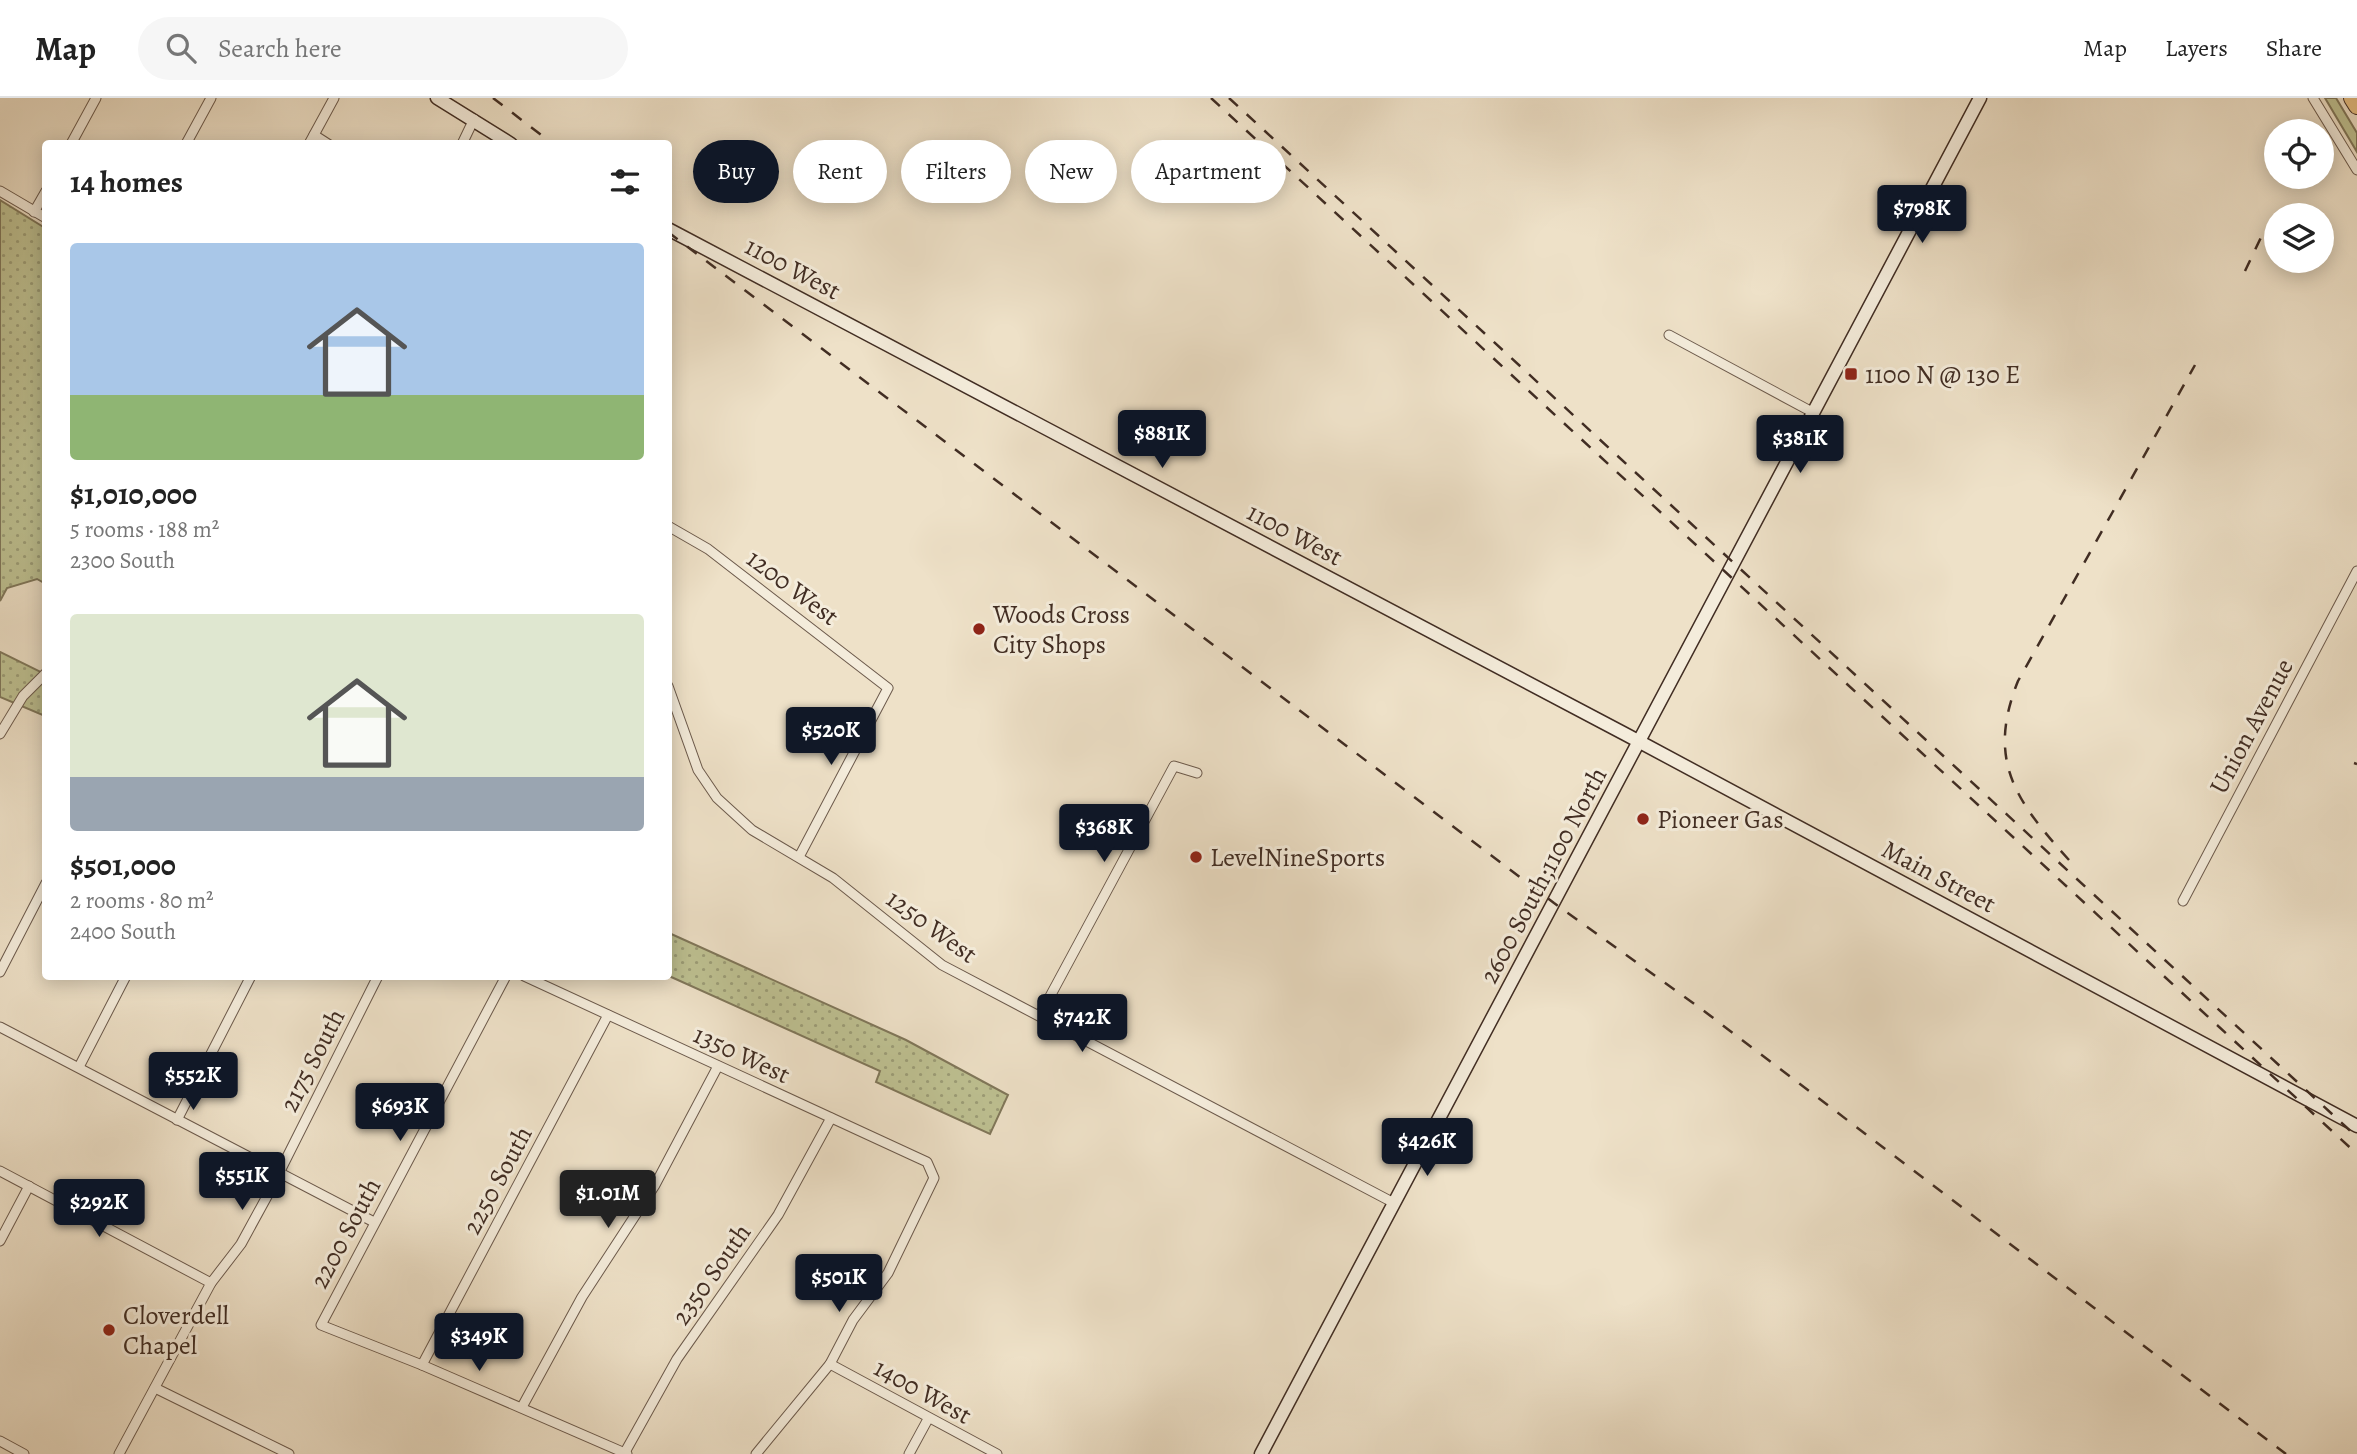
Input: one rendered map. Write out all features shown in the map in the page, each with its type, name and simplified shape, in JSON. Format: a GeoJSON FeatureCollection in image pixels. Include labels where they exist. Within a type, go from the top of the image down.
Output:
{"type":"FeatureCollection","features":[{"type":"Feature","properties":{"kind":"highway"},"geometry":{"type":"LineString","coordinates":[[2352,98],[2357,106]]}},
{"type":"Feature","properties":{"kind":"street"},"geometry":{"type":"LineString","coordinates":[[73,140],[96,98]]}},
{"type":"Feature","properties":{"kind":"street"},"geometry":{"type":"LineString","coordinates":[[188,140],[211,98]]}},
{"type":"Feature","properties":{"kind":"street"},"geometry":{"type":"LineString","coordinates":[[312,139],[334,98]]}},
{"type":"Feature","properties":{"kind":"street"},"geometry":{"type":"LineString","coordinates":[[437,98],[505,140]]}},
{"type":"Feature","properties":{"kind":"street","name":"2600 South;1100 North"},"geometry":{"type":"LineString","coordinates":[[1261,1454],[1980,98]]}},
{"type":"Feature","properties":{"kind":"street"},"geometry":{"type":"LineString","coordinates":[[2313,98],[2357,170]]}},
{"type":"Feature","properties":{"kind":"street"},"geometry":{"type":"LineString","coordinates":[[464,140],[474,119]]}},
{"type":"Feature","properties":{"kind":"street"},"geometry":{"type":"LineString","coordinates":[[0,191],[42,216]]}},
{"type":"Feature","properties":{"kind":"street"},"geometry":{"type":"LineString","coordinates":[[34,212],[42,198]]}},
{"type":"Feature","properties":{"kind":"street","name":"1100 West"},"geometry":{"type":"LineString","coordinates":[[672,231],[1639,742]]}},
{"type":"Feature","properties":{"kind":"street"},"geometry":{"type":"LineString","coordinates":[[1669,335],[1814,413]]}},
{"type":"Feature","properties":{"kind":"street","name":"1200 West"},"geometry":{"type":"LineString","coordinates":[[672,528],[708,549],[880,678],[888,688],[799,857]]}},
{"type":"Feature","properties":{"kind":"street","name":"Union Avenue"},"geometry":{"type":"LineString","coordinates":[[2183,901],[2357,571]]}},
{"type":"Feature","properties":{"kind":"street"},"geometry":{"type":"LineString","coordinates":[[0,734],[27,690],[42,677]]}},
{"type":"Feature","properties":{"kind":"street","name":"1250 West"},"geometry":{"type":"LineString","coordinates":[[672,699],[690,752],[717,798],[752,830],[833,878],[942,965],[1394,1203]]}},
{"type":"Feature","properties":{"kind":"street","name":"Main Street"},"geometry":{"type":"LineString","coordinates":[[1639,742],[2357,1126]]}},
{"type":"Feature","properties":{"kind":"street"},"geometry":{"type":"LineString","coordinates":[[1040,1015],[1174,766],[1197,773]]}},
{"type":"Feature","properties":{"kind":"street"},"geometry":{"type":"LineString","coordinates":[[0,972],[42,891]]}},
{"type":"Feature","properties":{"kind":"street"},"geometry":{"type":"LineString","coordinates":[[79,1067],[124,980]]}},
{"type":"Feature","properties":{"kind":"street"},"geometry":{"type":"LineString","coordinates":[[177,1120],[249,980]]}},
{"type":"Feature","properties":{"kind":"street","name":"2175 South"},"geometry":{"type":"LineString","coordinates":[[118,1454],[211,1283],[241,1244],[376,980]]}},
{"type":"Feature","properties":{"kind":"street","name":"2200 South"},"geometry":{"type":"LineString","coordinates":[[422,1365],[321,1325],[504,980]]}},
{"type":"Feature","properties":{"kind":"street","name":"1350 West"},"geometry":{"type":"LineString","coordinates":[[532,980],[927,1162],[934,1178],[888,1273],[853,1320],[830,1364]]}},
{"type":"Feature","properties":{"kind":"street","name":"2250 South"},"geometry":{"type":"LineString","coordinates":[[422,1365],[608,1016]]}},
{"type":"Feature","properties":{"kind":"street"},"geometry":{"type":"LineString","coordinates":[[0,1027],[374,1222]]}},
{"type":"Feature","properties":{"kind":"street","name":"Main Street"},"geometry":{"type":"LineString","coordinates":[[2217,1051],[2271,1074],[2357,1121]]}},
{"type":"Feature","properties":{"kind":"street"},"geometry":{"type":"LineString","coordinates":[[522,1408],[582,1297],[655,1185],[718,1066]]}},
{"type":"Feature","properties":{"kind":"street","name":"2350 South"},"geometry":{"type":"LineString","coordinates":[[625,1454],[677,1359],[778,1215],[831,1118]]}},
{"type":"Feature","properties":{"kind":"street"},"geometry":{"type":"LineString","coordinates":[[0,1171],[211,1283]]}},
{"type":"Feature","properties":{"kind":"street"},"geometry":{"type":"LineString","coordinates":[[0,1241],[29,1186]]}},
{"type":"Feature","properties":{"kind":"street"},"geometry":{"type":"LineString","coordinates":[[756,1454],[830,1364]]}},
{"type":"Feature","properties":{"kind":"street","name":"1400 West"},"geometry":{"type":"LineString","coordinates":[[830,1364],[996,1454]]}},
{"type":"Feature","properties":{"kind":"street"},"geometry":{"type":"LineString","coordinates":[[422,1365],[625,1454]]}},
{"type":"Feature","properties":{"kind":"street"},"geometry":{"type":"LineString","coordinates":[[155,1388],[289,1454]]}},
{"type":"Feature","properties":{"kind":"street"},"geometry":{"type":"LineString","coordinates":[[909,1454],[928,1419]]}},
{"type":"Feature","properties":{"kind":"street"},"geometry":{"type":"LineString","coordinates":[[0,1441],[24,1454]]}},
{"type":"Feature","properties":{"kind":"green space"},"geometry":{"type":"Polygon","coordinates":[[[2325,98],[2336,98],[2357,133],[2357,152],[2325,98]]]}},
{"type":"Feature","properties":{"kind":"green space"},"geometry":{"type":"Polygon","coordinates":[[[0,200],[42,226],[42,582],[37,579],[7,588],[0,601],[0,200]]]}},
{"type":"Feature","properties":{"kind":"green space"},"geometry":{"type":"Polygon","coordinates":[[[0,652],[42,673],[42,715],[0,697],[0,652]]]}},
{"type":"Feature","properties":{"kind":"green space"},"geometry":{"type":"Polygon","coordinates":[[[672,934],[906,1040],[1008,1095],[990,1134],[876,1082],[880,1071],[672,977],[672,934]]]}},
{"type":"Feature","properties":{"kind":"railway"},"geometry":{"type":"LineString","coordinates":[[493,98],[548,140]]}},
{"type":"Feature","properties":{"kind":"railway"},"geometry":{"type":"LineString","coordinates":[[1211,98],[2357,1154]]}},
{"type":"Feature","properties":{"kind":"railway"},"geometry":{"type":"LineString","coordinates":[[1229,98],[2357,1137]]}},
{"type":"Feature","properties":{"kind":"railway"},"geometry":{"type":"LineString","coordinates":[[2245,271],[2264,231]]}},
{"type":"Feature","properties":{"kind":"railway"},"geometry":{"type":"LineString","coordinates":[[672,235],[1554,903],[1704,1011],[2286,1454]]}},
{"type":"Feature","properties":{"kind":"railway"},"geometry":{"type":"LineString","coordinates":[[2069,860],[2034,818],[2021,799],[2012,778],[2006,757],[2005,734],[2009,709],[2018,681],[2195,365]]}},
{"type":"Feature","properties":{"kind":"place","name":"1100 N @ 130 E"},"geometry":{"type":"Point","coordinates":[1851,374]}},
{"type":"Feature","properties":{"kind":"place","name":"Woods Cross City Shops"},"geometry":{"type":"Point","coordinates":[979,629]}},
{"type":"Feature","properties":{"kind":"place","name":"Pioneer Gas"},"geometry":{"type":"Point","coordinates":[1643,819]}},
{"type":"Feature","properties":{"kind":"place","name":"LevelNineSports"},"geometry":{"type":"Point","coordinates":[1196,857]}},
{"type":"Feature","properties":{"kind":"place","name":"Cloverdell Chapel"},"geometry":{"type":"Point","coordinates":[109,1330]}}]}
